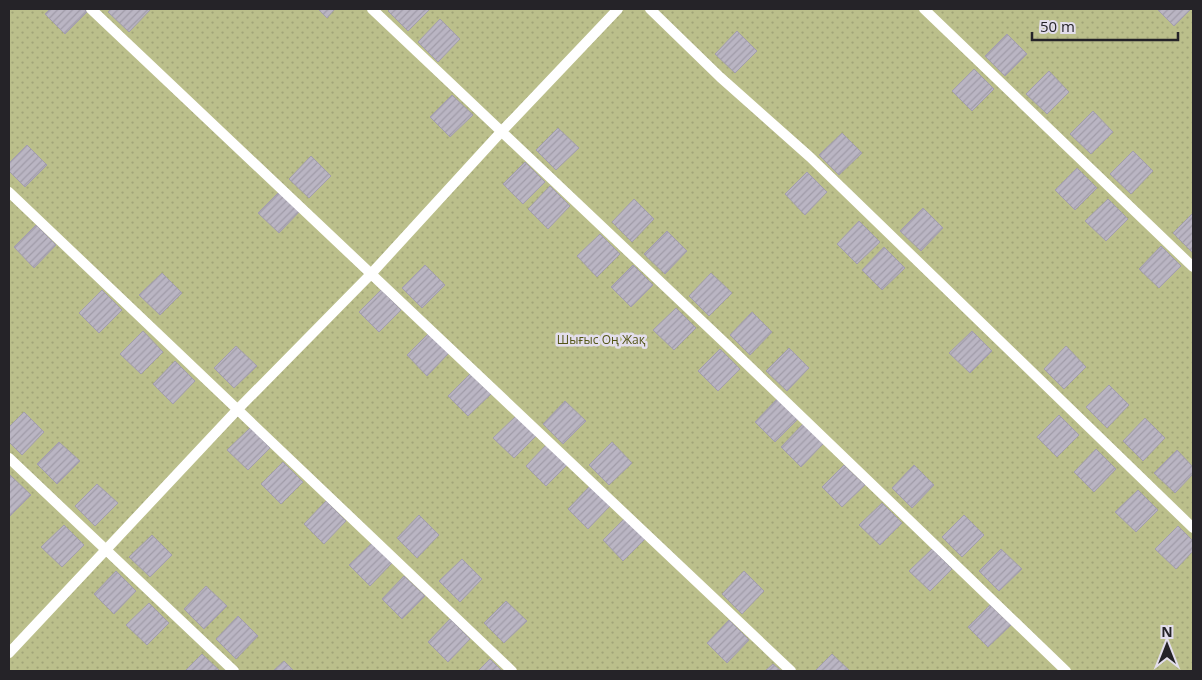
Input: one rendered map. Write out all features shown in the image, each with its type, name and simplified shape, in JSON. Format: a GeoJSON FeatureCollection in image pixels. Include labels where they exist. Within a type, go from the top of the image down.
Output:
{"type":"FeatureCollection","features":[{"type":"Feature","properties":{"kind":"lane"},"geometry":{"type":"LineString","coordinates":[[91,9],[370,275],[791,671]]}},
{"type":"Feature","properties":{"kind":"lane"},"geometry":{"type":"LineString","coordinates":[[372,9],[726,344],[1066,671]]}},
{"type":"Feature","properties":{"kind":"lane"},"geometry":{"type":"LineString","coordinates":[[9,653],[238,409],[370,275],[501,132],[618,9]]}},
{"type":"Feature","properties":{"kind":"lane"},"geometry":{"type":"LineString","coordinates":[[650,9],[720,77],[810,157],[1193,528]]}},
{"type":"Feature","properties":{"kind":"lane"},"geometry":{"type":"LineString","coordinates":[[924,9],[1193,267]]}},
{"type":"Feature","properties":{"kind":"lane"},"geometry":{"type":"LineString","coordinates":[[9,192],[512,671]]}},
{"type":"Feature","properties":{"kind":"lane"},"geometry":{"type":"LineString","coordinates":[[9,458],[104,550],[234,671]]}},
{"type":"Feature","properties":{"kind":"green space","name":"Шығыс Оң Жақ"},"geometry":{"type":"Polygon","coordinates":[[[9,9],[1193,9],[1193,671],[9,671],[9,9]]]}},
{"type":"Feature","properties":{"kind":"building"},"geometry":{"type":"Polygon","coordinates":[[[50,9],[84,9],[87,12],[65,34],[45,14],[50,9]]]}},
{"type":"Feature","properties":{"kind":"building"},"geometry":{"type":"Polygon","coordinates":[[[111,9],[151,9],[129,32],[108,12],[111,9]]]}},
{"type":"Feature","properties":{"kind":"building"},"geometry":{"type":"Polygon","coordinates":[[[318,9],[335,9],[327,18],[318,9]]]}},
{"type":"Feature","properties":{"kind":"building"},"geometry":{"type":"Polygon","coordinates":[[[390,9],[430,9],[408,31],[388,11],[390,9]]]}},
{"type":"Feature","properties":{"kind":"building"},"geometry":{"type":"Polygon","coordinates":[[[1157,9],[1191,9],[1174,26],[1157,9]]]}},
{"type":"Feature","properties":{"kind":"building"},"geometry":{"type":"Polygon","coordinates":[[[440,19],[460,39],[438,62],[418,42],[440,19]]]}},
{"type":"Feature","properties":{"kind":"building"},"geometry":{"type":"Polygon","coordinates":[[[737,31],[757,51],[735,73],[715,54],[737,31]]]}},
{"type":"Feature","properties":{"kind":"building"},"geometry":{"type":"Polygon","coordinates":[[[1007,34],[1027,54],[1005,76],[985,56],[1007,34]]]}},
{"type":"Feature","properties":{"kind":"building"},"geometry":{"type":"Polygon","coordinates":[[[974,69],[994,89],[972,111],[952,91],[974,69]]]}},
{"type":"Feature","properties":{"kind":"building"},"geometry":{"type":"Polygon","coordinates":[[[1049,71],[1069,92],[1047,114],[1026,94],[1049,71]]]}},
{"type":"Feature","properties":{"kind":"building"},"geometry":{"type":"Polygon","coordinates":[[[452,95],[473,115],[450,137],[430,117],[452,95]]]}},
{"type":"Feature","properties":{"kind":"building"},"geometry":{"type":"Polygon","coordinates":[[[1093,111],[1113,132],[1091,154],[1070,134],[1093,111]]]}},
{"type":"Feature","properties":{"kind":"building"},"geometry":{"type":"Polygon","coordinates":[[[558,128],[579,148],[556,170],[536,150],[558,128]]]}},
{"type":"Feature","properties":{"kind":"building"},"geometry":{"type":"Polygon","coordinates":[[[842,133],[862,153],[839,175],[819,155],[842,133]]]}},
{"type":"Feature","properties":{"kind":"building"},"geometry":{"type":"Polygon","coordinates":[[[27,145],[47,165],[25,187],[9,171],[9,163],[27,145]]]}},
{"type":"Feature","properties":{"kind":"building"},"geometry":{"type":"Polygon","coordinates":[[[1133,151],[1153,171],[1131,194],[1110,174],[1133,151]]]}},
{"type":"Feature","properties":{"kind":"building"},"geometry":{"type":"Polygon","coordinates":[[[311,156],[331,176],[309,198],[289,179],[311,156]]]}},
{"type":"Feature","properties":{"kind":"building"},"geometry":{"type":"Polygon","coordinates":[[[525,162],[545,182],[523,204],[503,184],[525,162]]]}},
{"type":"Feature","properties":{"kind":"building"},"geometry":{"type":"Polygon","coordinates":[[[1077,168],[1097,188],[1075,210],[1055,190],[1077,168]]]}},
{"type":"Feature","properties":{"kind":"building"},"geometry":{"type":"Polygon","coordinates":[[[807,172],[827,192],[805,215],[785,194],[807,172]]]}},
{"type":"Feature","properties":{"kind":"building"},"geometry":{"type":"Polygon","coordinates":[[[550,186],[570,206],[548,229],[528,209],[550,186]]]}},
{"type":"Feature","properties":{"kind":"building"},"geometry":{"type":"Polygon","coordinates":[[[281,190],[301,210],[279,233],[258,213],[281,190]]]}},
{"type":"Feature","properties":{"kind":"building"},"geometry":{"type":"Polygon","coordinates":[[[634,199],[654,219],[632,242],[612,222],[634,199]]]}},
{"type":"Feature","properties":{"kind":"building"},"geometry":{"type":"Polygon","coordinates":[[[1108,199],[1128,219],[1106,241],[1085,221],[1108,199]]]}},
{"type":"Feature","properties":{"kind":"building"},"geometry":{"type":"Polygon","coordinates":[[[923,208],[943,228],[921,251],[900,231],[923,208]]]}},
{"type":"Feature","properties":{"kind":"building"},"geometry":{"type":"Polygon","coordinates":[[[1193,213],[1193,253],[1173,233],[1193,213]]]}},
{"type":"Feature","properties":{"kind":"building"},"geometry":{"type":"Polygon","coordinates":[[[859,221],[880,242],[857,264],[837,244],[859,221]]]}},
{"type":"Feature","properties":{"kind":"building"},"geometry":{"type":"Polygon","coordinates":[[[36,225],[56,245],[34,268],[14,247],[36,225]]]}},
{"type":"Feature","properties":{"kind":"building"},"geometry":{"type":"Polygon","coordinates":[[[667,231],[687,251],[665,274],[644,254],[667,231]]]}},
{"type":"Feature","properties":{"kind":"building"},"geometry":{"type":"Polygon","coordinates":[[[600,234],[620,254],[597,277],[577,256],[600,234]]]}},
{"type":"Feature","properties":{"kind":"building"},"geometry":{"type":"Polygon","coordinates":[[[1161,246],[1181,266],[1159,288],[1139,269],[1161,246]]]}},
{"type":"Feature","properties":{"kind":"building"},"geometry":{"type":"Polygon","coordinates":[[[884,247],[905,268],[882,290],[862,270],[884,247]]]}},
{"type":"Feature","properties":{"kind":"building"},"geometry":{"type":"Polygon","coordinates":[[[425,265],[445,285],[422,308],[402,288],[425,265]]]}},
{"type":"Feature","properties":{"kind":"building"},"geometry":{"type":"Polygon","coordinates":[[[633,265],[653,285],[631,307],[611,287],[633,265]]]}},
{"type":"Feature","properties":{"kind":"building"},"geometry":{"type":"Polygon","coordinates":[[[162,273],[182,293],[160,315],[139,295],[162,273]]]}},
{"type":"Feature","properties":{"kind":"building"},"geometry":{"type":"Polygon","coordinates":[[[711,273],[732,293],[709,316],[689,296],[711,273]]]}},
{"type":"Feature","properties":{"kind":"building"},"geometry":{"type":"Polygon","coordinates":[[[102,290],[122,310],[99,333],[79,313],[102,290]]]}},
{"type":"Feature","properties":{"kind":"building"},"geometry":{"type":"Polygon","coordinates":[[[381,290],[401,310],[379,332],[359,312],[381,290]]]}},
{"type":"Feature","properties":{"kind":"building"},"geometry":{"type":"Polygon","coordinates":[[[676,308],[696,328],[674,350],[653,330],[676,308]]]}},
{"type":"Feature","properties":{"kind":"building"},"geometry":{"type":"Polygon","coordinates":[[[752,312],[772,332],[750,355],[730,335],[752,312]]]}},
{"type":"Feature","properties":{"kind":"building"},"geometry":{"type":"Polygon","coordinates":[[[143,331],[163,352],[141,374],[120,354],[143,331]]]}},
{"type":"Feature","properties":{"kind":"building"},"geometry":{"type":"Polygon","coordinates":[[[972,331],[992,351],[970,373],[949,353],[972,331]]]}},
{"type":"Feature","properties":{"kind":"building"},"geometry":{"type":"Polygon","coordinates":[[[429,333],[449,353],[427,376],[407,355],[429,333]]]}},
{"type":"Feature","properties":{"kind":"building"},"geometry":{"type":"Polygon","coordinates":[[[236,346],[257,366],[234,388],[214,368],[236,346]]]}},
{"type":"Feature","properties":{"kind":"building"},"geometry":{"type":"Polygon","coordinates":[[[1066,346],[1086,367],[1064,389],[1044,369],[1066,346]]]}},
{"type":"Feature","properties":{"kind":"building"},"geometry":{"type":"Polygon","coordinates":[[[789,348],[809,368],[787,391],[766,371],[789,348]]]}},
{"type":"Feature","properties":{"kind":"building"},"geometry":{"type":"Polygon","coordinates":[[[720,349],[740,369],[718,391],[698,371],[720,349]]]}},
{"type":"Feature","properties":{"kind":"building"},"geometry":{"type":"Polygon","coordinates":[[[175,361],[195,381],[173,404],[153,384],[175,361]]]}},
{"type":"Feature","properties":{"kind":"building"},"geometry":{"type":"Polygon","coordinates":[[[470,374],[491,394],[468,416],[448,396],[470,374]]]}},
{"type":"Feature","properties":{"kind":"building"},"geometry":{"type":"Polygon","coordinates":[[[1109,385],[1129,405],[1107,428],[1086,407],[1109,385]]]}},
{"type":"Feature","properties":{"kind":"building"},"geometry":{"type":"Polygon","coordinates":[[[777,399],[798,419],[775,442],[755,422],[777,399]]]}},
{"type":"Feature","properties":{"kind":"building"},"geometry":{"type":"Polygon","coordinates":[[[565,401],[586,421],[563,444],[543,424],[565,401]]]}},
{"type":"Feature","properties":{"kind":"building"},"geometry":{"type":"Polygon","coordinates":[[[24,412],[44,432],[22,455],[9,442],[9,427],[24,412]]]}},
{"type":"Feature","properties":{"kind":"building"},"geometry":{"type":"Polygon","coordinates":[[[1059,415],[1079,435],[1057,457],[1037,437],[1059,415]]]}},
{"type":"Feature","properties":{"kind":"building"},"geometry":{"type":"Polygon","coordinates":[[[516,416],[536,436],[514,458],[493,438],[516,416]]]}},
{"type":"Feature","properties":{"kind":"building"},"geometry":{"type":"Polygon","coordinates":[[[1145,418],[1165,438],[1143,461],[1123,441],[1145,418]]]}},
{"type":"Feature","properties":{"kind":"building"},"geometry":{"type":"Polygon","coordinates":[[[803,424],[823,444],[801,467],[781,447],[803,424]]]}},
{"type":"Feature","properties":{"kind":"building"},"geometry":{"type":"Polygon","coordinates":[[[250,428],[270,448],[248,470],[227,450],[250,428]]]}},
{"type":"Feature","properties":{"kind":"building"},"geometry":{"type":"Polygon","coordinates":[[[59,442],[80,461],[57,484],[37,464],[59,442]]]}},
{"type":"Feature","properties":{"kind":"building"},"geometry":{"type":"Polygon","coordinates":[[[612,442],[632,463],[609,485],[589,465],[612,442]]]}},
{"type":"Feature","properties":{"kind":"building"},"geometry":{"type":"Polygon","coordinates":[[[548,443],[568,464],[546,486],[526,466],[548,443]]]}},
{"type":"Feature","properties":{"kind":"building"},"geometry":{"type":"Polygon","coordinates":[[[1096,449],[1116,469],[1094,492],[1074,472],[1096,449]]]}},
{"type":"Feature","properties":{"kind":"building"},"geometry":{"type":"Polygon","coordinates":[[[1177,450],[1193,467],[1193,474],[1175,493],[1154,473],[1177,450]]]}},
{"type":"Feature","properties":{"kind":"building"},"geometry":{"type":"Polygon","coordinates":[[[283,462],[303,482],[281,504],[261,484],[283,462]]]}},
{"type":"Feature","properties":{"kind":"building"},"geometry":{"type":"Polygon","coordinates":[[[844,465],[865,485],[842,507],[822,487],[844,465]]]}},
{"type":"Feature","properties":{"kind":"building"},"geometry":{"type":"Polygon","coordinates":[[[914,465],[934,485],[912,508],[892,488],[914,465]]]}},
{"type":"Feature","properties":{"kind":"building"},"geometry":{"type":"Polygon","coordinates":[[[9,476],[31,495],[9,517],[9,476]]]}},
{"type":"Feature","properties":{"kind":"building"},"geometry":{"type":"Polygon","coordinates":[[[97,484],[118,503],[95,526],[75,506],[97,484]]]}},
{"type":"Feature","properties":{"kind":"building"},"geometry":{"type":"Polygon","coordinates":[[[590,486],[610,506],[588,529],[568,509],[590,486]]]}},
{"type":"Feature","properties":{"kind":"building"},"geometry":{"type":"Polygon","coordinates":[[[1138,490],[1158,510],[1136,532],[1115,512],[1138,490]]]}},
{"type":"Feature","properties":{"kind":"building"},"geometry":{"type":"Polygon","coordinates":[[[326,501],[346,521],[324,544],[304,524],[326,501]]]}},
{"type":"Feature","properties":{"kind":"building"},"geometry":{"type":"Polygon","coordinates":[[[882,503],[902,523],[880,545],[859,525],[882,503]]]}},
{"type":"Feature","properties":{"kind":"building"},"geometry":{"type":"Polygon","coordinates":[[[419,515],[439,535],[417,558],[397,538],[419,515]]]}},
{"type":"Feature","properties":{"kind":"building"},"geometry":{"type":"Polygon","coordinates":[[[964,515],[984,535],[962,557],[942,537],[964,515]]]}},
{"type":"Feature","properties":{"kind":"building"},"geometry":{"type":"Polygon","coordinates":[[[625,518],[646,538],[623,561],[603,540],[625,518]]]}},
{"type":"Feature","properties":{"kind":"building"},"geometry":{"type":"Polygon","coordinates":[[[64,525],[84,545],[62,567],[41,547],[64,525]]]}},
{"type":"Feature","properties":{"kind":"building"},"geometry":{"type":"Polygon","coordinates":[[[1178,526],[1193,541],[1193,551],[1176,569],[1155,549],[1178,526]]]}},
{"type":"Feature","properties":{"kind":"building"},"geometry":{"type":"Polygon","coordinates":[[[152,535],[172,555],[150,577],[129,557],[152,535]]]}},
{"type":"Feature","properties":{"kind":"building"},"geometry":{"type":"Polygon","coordinates":[[[372,543],[392,563],[370,586],[349,565],[372,543]]]}},
{"type":"Feature","properties":{"kind":"building"},"geometry":{"type":"Polygon","coordinates":[[[932,549],[952,569],[930,591],[909,571],[932,549]]]}},
{"type":"Feature","properties":{"kind":"building"},"geometry":{"type":"Polygon","coordinates":[[[1001,549],[1022,569],[999,591],[979,571],[1001,549]]]}},
{"type":"Feature","properties":{"kind":"building"},"geometry":{"type":"Polygon","coordinates":[[[462,559],[482,579],[460,602],[439,581],[462,559]]]}},
{"type":"Feature","properties":{"kind":"building"},"geometry":{"type":"Polygon","coordinates":[[[116,571],[136,591],[114,614],[94,594],[116,571]]]}},
{"type":"Feature","properties":{"kind":"building"},"geometry":{"type":"Polygon","coordinates":[[[744,571],[764,591],[742,614],[722,594],[744,571]]]}},
{"type":"Feature","properties":{"kind":"building"},"geometry":{"type":"Polygon","coordinates":[[[404,576],[425,596],[402,619],[382,599],[404,576]]]}},
{"type":"Feature","properties":{"kind":"building"},"geometry":{"type":"Polygon","coordinates":[[[206,586],[227,606],[204,629],[184,609],[206,586]]]}},
{"type":"Feature","properties":{"kind":"building"},"geometry":{"type":"Polygon","coordinates":[[[506,601],[527,621],[504,643],[484,623],[506,601]]]}},
{"type":"Feature","properties":{"kind":"building"},"geometry":{"type":"Polygon","coordinates":[[[149,603],[169,623],[147,645],[126,625],[149,603]]]}},
{"type":"Feature","properties":{"kind":"building"},"geometry":{"type":"Polygon","coordinates":[[[990,605],[1011,625],[988,647],[968,627],[990,605]]]}},
{"type":"Feature","properties":{"kind":"building"},"geometry":{"type":"Polygon","coordinates":[[[238,616],[258,636],[236,659],[216,639],[238,616]]]}},
{"type":"Feature","properties":{"kind":"building"},"geometry":{"type":"Polygon","coordinates":[[[450,619],[470,639],[448,662],[428,642],[450,619]]]}},
{"type":"Feature","properties":{"kind":"building"},"geometry":{"type":"Polygon","coordinates":[[[729,620],[749,640],[727,663],[707,643],[729,620]]]}},
{"type":"Feature","properties":{"kind":"building"},"geometry":{"type":"Polygon","coordinates":[[[202,654],[220,671],[185,671],[202,654]]]}},
{"type":"Feature","properties":{"kind":"building"},"geometry":{"type":"Polygon","coordinates":[[[832,654],[850,671],[815,671],[832,654]]]}},
{"type":"Feature","properties":{"kind":"building"},"geometry":{"type":"Polygon","coordinates":[[[490,659],[502,671],[478,671],[490,659]]]}},
{"type":"Feature","properties":{"kind":"building"},"geometry":{"type":"Polygon","coordinates":[[[284,661],[294,671],[273,671],[284,661]]]}},
{"type":"Feature","properties":{"kind":"building"},"geometry":{"type":"Polygon","coordinates":[[[773,664],[781,671],[765,671],[773,664]]]}}]}
